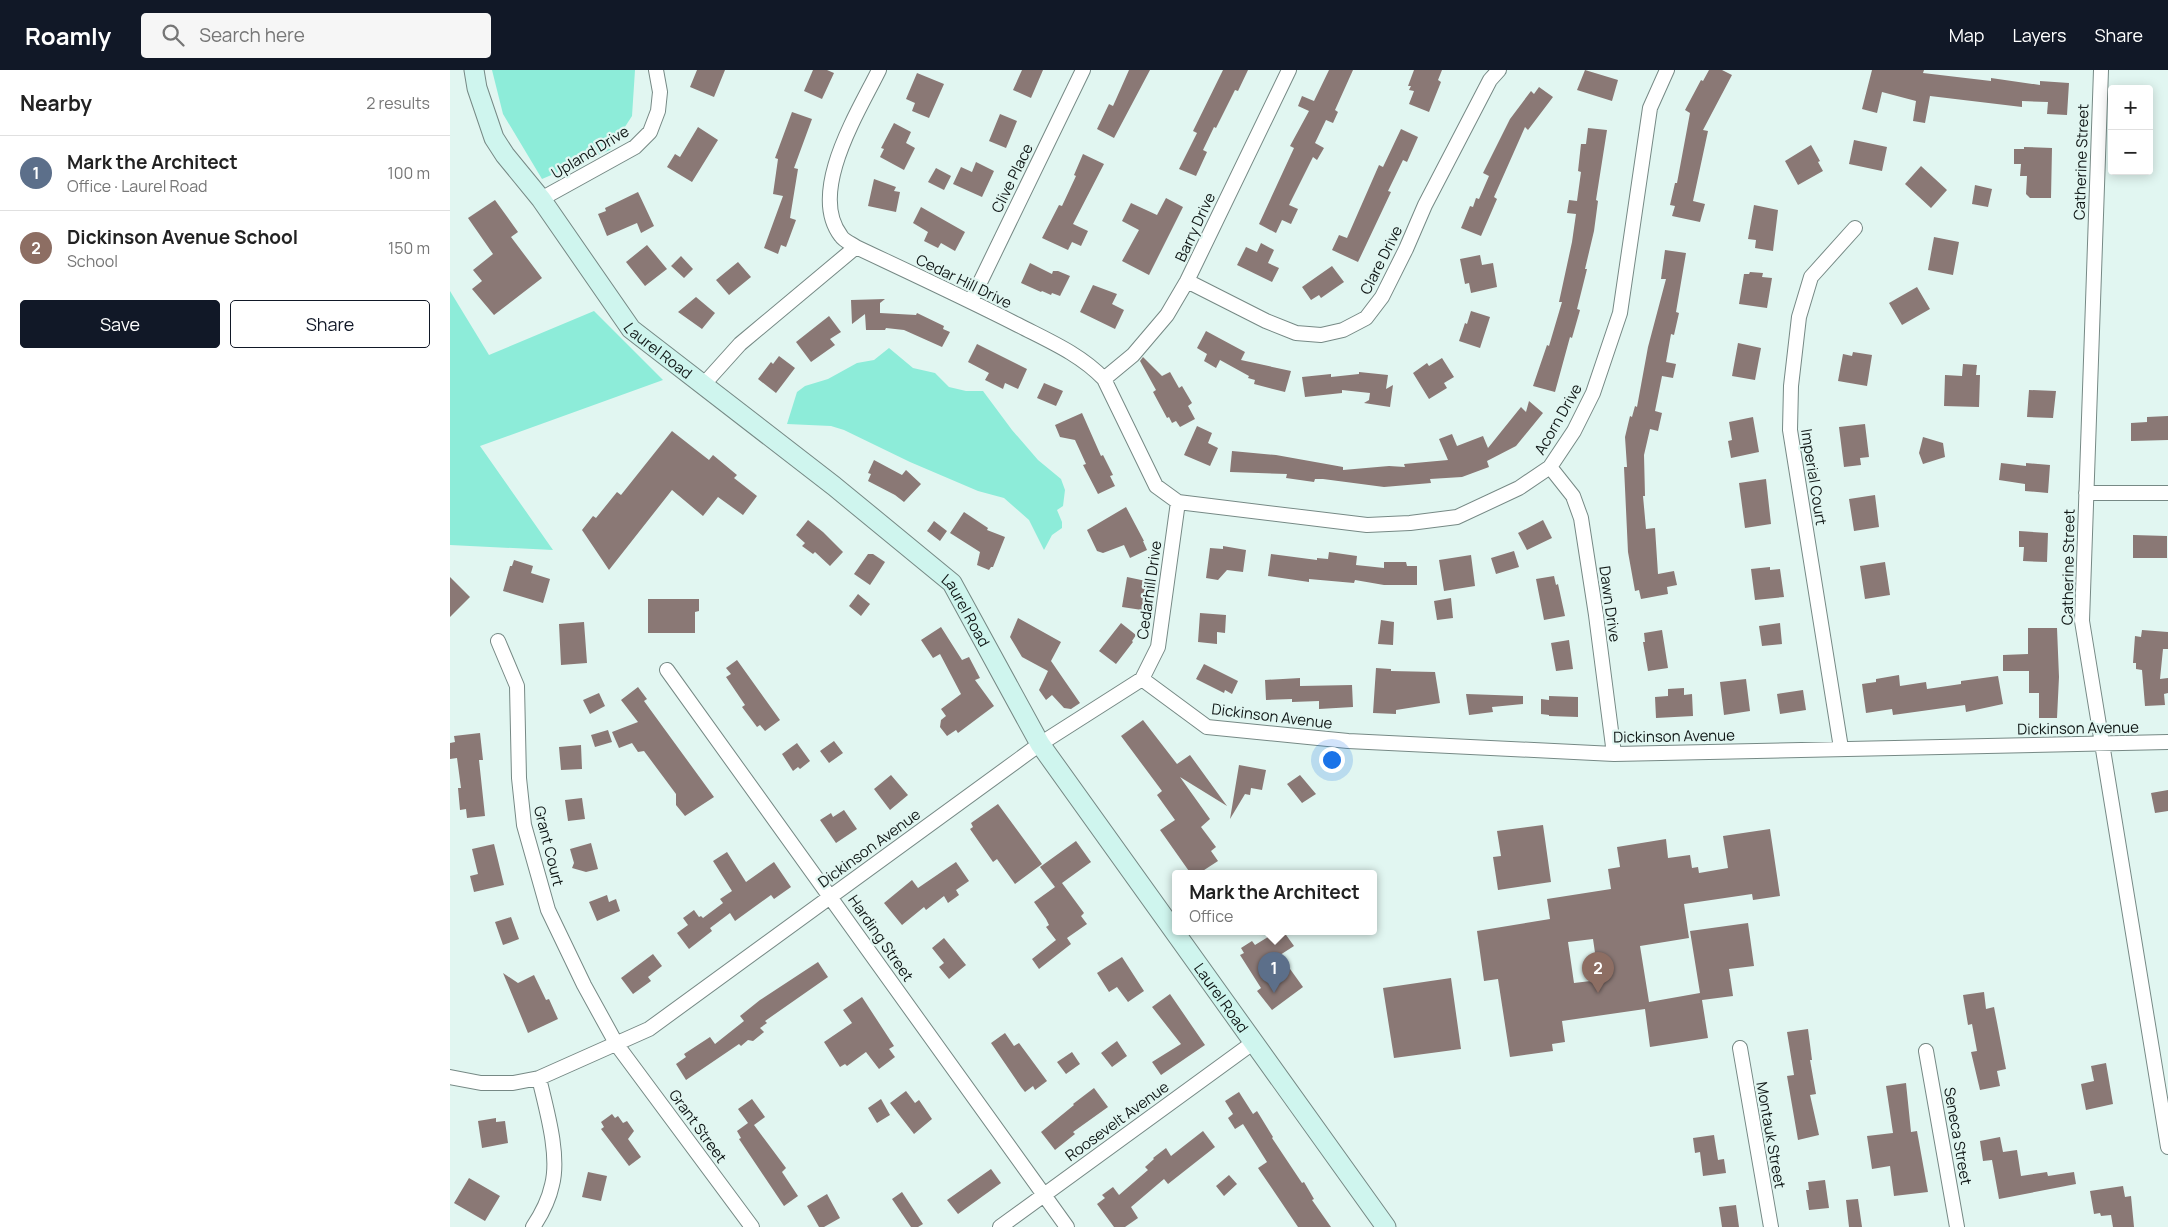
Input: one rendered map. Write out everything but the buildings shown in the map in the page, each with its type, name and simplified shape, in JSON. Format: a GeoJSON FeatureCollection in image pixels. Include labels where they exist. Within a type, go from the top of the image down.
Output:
{"type":"FeatureCollection","features":[{"type":"Feature","properties":{"kind":"main road","name":"Laurel Road"},"geometry":{"type":"LineString","coordinates":[[474,70],[477,88],[494,138],[505,155],[541,200],[632,329],[834,486],[952,583],[1040,744],[1172,928]]}},
{"type":"Feature","properties":{"kind":"main road","name":"Laurel Road"},"geometry":{"type":"LineString","coordinates":[[1177,935],[1386,1227]]}},
{"type":"Feature","properties":{"kind":"street","name":"Upland Drive"},"geometry":{"type":"LineString","coordinates":[[541,200],[635,147],[650,132],[658,111],[660,92],[656,70]]}},
{"type":"Feature","properties":{"kind":"street","name":"Cedar Hill Drive"},"geometry":{"type":"LineString","coordinates":[[879,70],[836,160],[830,185],[830,207],[841,237],[856,247],[971,301],[1075,354],[1092,366],[1104,380],[1156,486],[1178,502]]}},
{"type":"Feature","properties":{"kind":"street","name":"Clive Place"},"geometry":{"type":"LineString","coordinates":[[971,301],[1084,70]]}},
{"type":"Feature","properties":{"kind":"street","name":"Barry Drive"},"geometry":{"type":"LineString","coordinates":[[1104,380],[1133,355],[1162,322],[1187,281],[1289,70]]}},
{"type":"Feature","properties":{"kind":"street","name":"Clare Drive"},"geometry":{"type":"LineString","coordinates":[[1187,281],[1266,321],[1296,333],[1321,335],[1343,330],[1366,318],[1382,297],[1425,205],[1490,80],[1499,70]]}},
{"type":"Feature","properties":{"kind":"street","name":"Acorn Drive"},"geometry":{"type":"LineString","coordinates":[[1178,502],[1366,525],[1410,524],[1457,517],[1519,488],[1550,467],[1574,431],[1593,393],[1617,321],[1650,108],[1667,70]]}},
{"type":"Feature","properties":{"kind":"street","name":"Catherine Street"},"geometry":{"type":"LineString","coordinates":[[2101,70],[2082,621],[2100,743],[2168,1147]]}},
{"type":"Feature","properties":{"kind":"street","name":"Imperial Court"},"geometry":{"type":"LineString","coordinates":[[1841,748],[1790,430],[1791,386],[1799,317],[1811,277],[1855,228]]}},
{"type":"Feature","properties":{"kind":"street"},"geometry":{"type":"LineString","coordinates":[[704,384],[740,344],[856,247]]}},
{"type":"Feature","properties":{"kind":"street","name":"Dawn Drive"},"geometry":{"type":"LineString","coordinates":[[1550,467],[1572,496],[1581,518],[1614,754]]}},
{"type":"Feature","properties":{"kind":"street"},"geometry":{"type":"LineString","coordinates":[[2086,493],[2168,493]]}},
{"type":"Feature","properties":{"kind":"street","name":"Cedarhill Drive"},"geometry":{"type":"LineString","coordinates":[[1142,679],[1158,647],[1178,502]]}},
{"type":"Feature","properties":{"kind":"street","name":"Grant Court"},"geometry":{"type":"LineString","coordinates":[[498,641],[517,686],[519,778],[524,826],[548,910],[584,985],[617,1044]]}},
{"type":"Feature","properties":{"kind":"street","name":"Harding Street"},"geometry":{"type":"LineString","coordinates":[[667,670],[1067,1227]]}},
{"type":"Feature","properties":{"kind":"street","name":"Dickinson Avenue"},"geometry":{"type":"LineString","coordinates":[[450,1077],[481,1083],[513,1082],[539,1078],[649,1029],[1040,744],[1142,679],[1207,727],[1348,741],[1614,754],[2168,742]]}},
{"type":"Feature","properties":{"kind":"street","name":"Roosevelt Avenue"},"geometry":{"type":"LineString","coordinates":[[1000,1227],[1254,1042]]}},
{"type":"Feature","properties":{"kind":"street","name":"Grant Street"},"geometry":{"type":"LineString","coordinates":[[617,1044],[752,1227]]}},
{"type":"Feature","properties":{"kind":"street","name":"Montauk Street"},"geometry":{"type":"LineString","coordinates":[[1740,1048],[1771,1227]]}},
{"type":"Feature","properties":{"kind":"street","name":"Seneca Street"},"geometry":{"type":"LineString","coordinates":[[1926,1051],[1957,1227]]}},
{"type":"Feature","properties":{"kind":"street"},"geometry":{"type":"LineString","coordinates":[[533,1227],[540,1216],[552,1184],[553,1151],[539,1078]]}},
{"type":"Feature","properties":{"kind":"green space"},"geometry":{"type":"Polygon","coordinates":[[[492,70],[635,70],[632,116],[610,150],[542,179],[503,114],[492,70]]]}},
{"type":"Feature","properties":{"kind":"green space"},"geometry":{"type":"Polygon","coordinates":[[[450,291],[489,355],[594,311],[663,380],[480,446],[553,550],[450,545],[450,291]]]}},
{"type":"Feature","properties":{"kind":"green space"},"geometry":{"type":"Polygon","coordinates":[[[889,348],[913,368],[935,373],[949,387],[966,391],[983,391],[1012,430],[1038,460],[1061,479],[1065,490],[1063,506],[1057,510],[1062,522],[1062,528],[1052,535],[1044,550],[1029,520],[1004,498],[978,491],[910,462],[844,430],[831,426],[787,424],[797,392],[805,386],[828,379],[857,363],[874,360],[889,348]]]}},
{"type":"Feature","properties":{"kind":"place","name":"Mark the Architect"},"geometry":{"type":"Point","coordinates":[1274,993]}},
{"type":"Feature","properties":{"kind":"place","name":"Dickinson Avenue School"},"geometry":{"type":"Point","coordinates":[1598,993]}}]}
